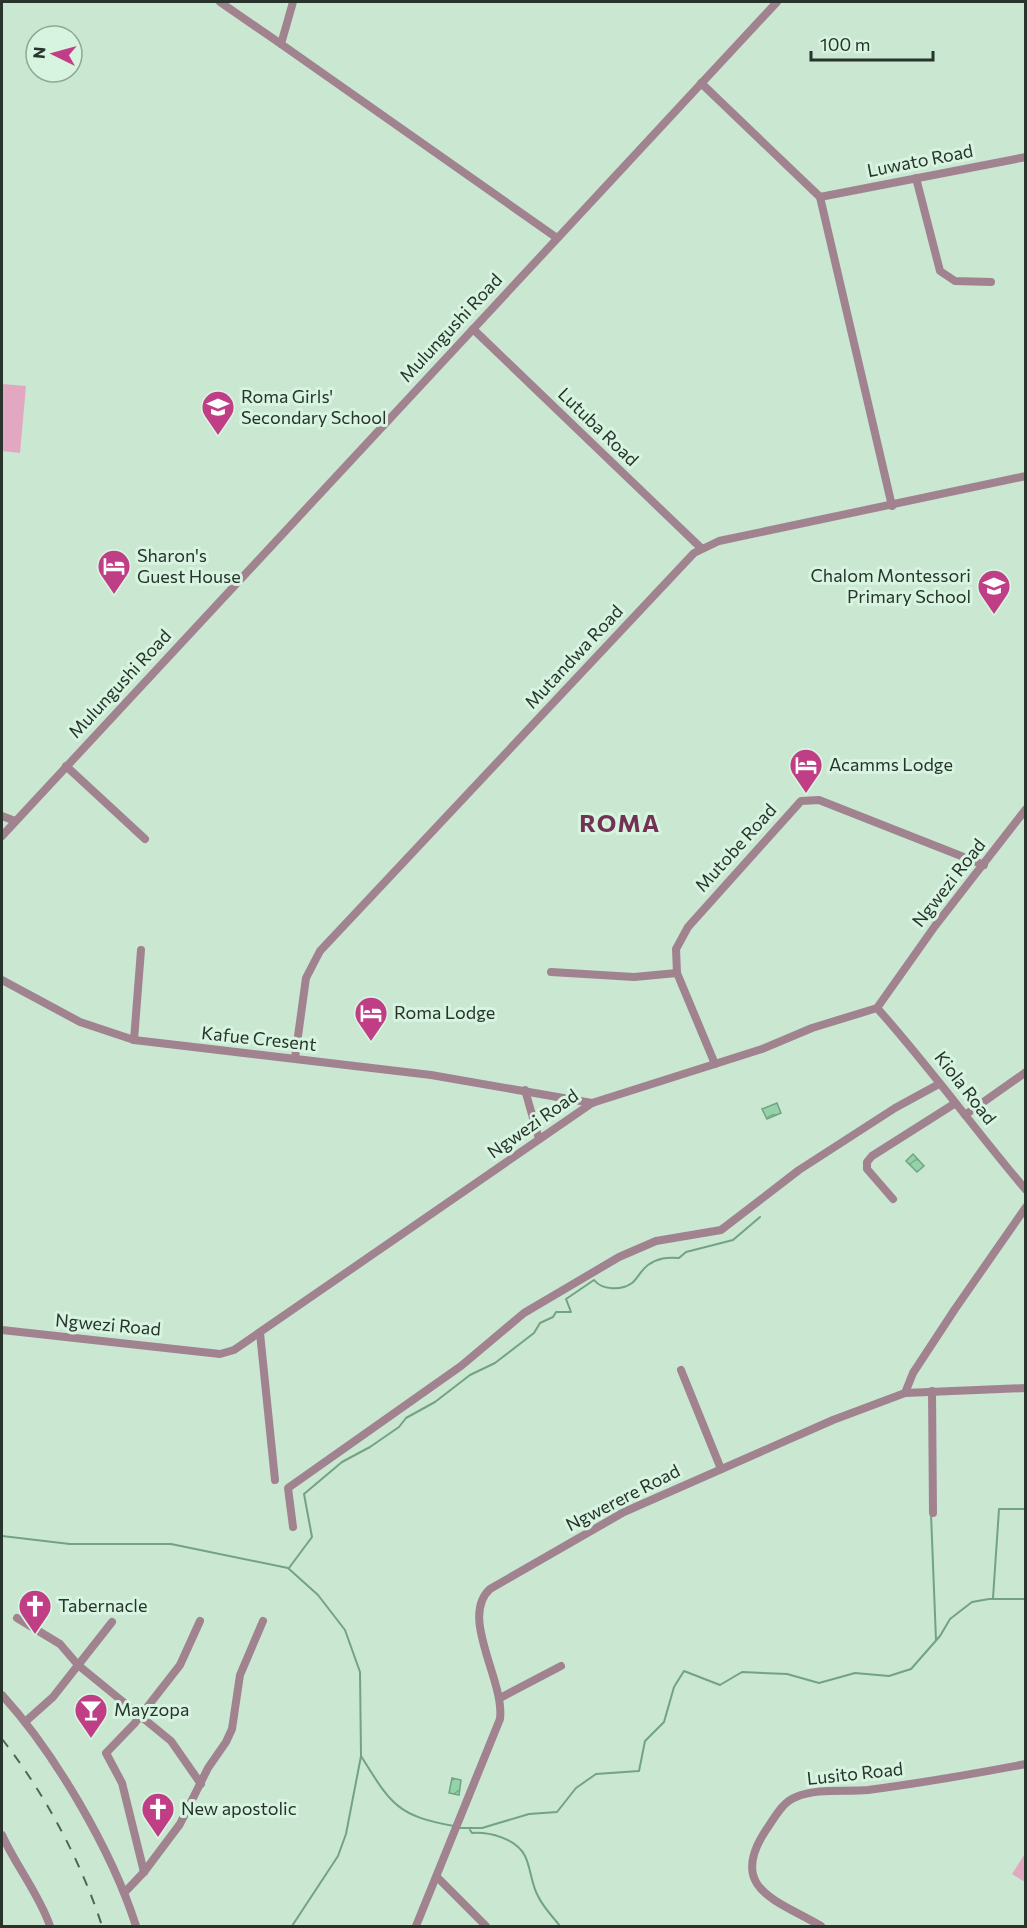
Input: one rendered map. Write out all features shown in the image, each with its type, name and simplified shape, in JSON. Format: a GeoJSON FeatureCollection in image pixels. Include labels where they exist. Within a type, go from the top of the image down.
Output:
{"type":"FeatureCollection","features":[{"type":"Feature","properties":{"kind":"street"},"geometry":{"type":"LineString","coordinates":[[220,2],[557,238]]}},
{"type":"Feature","properties":{"kind":"street"},"geometry":{"type":"LineString","coordinates":[[281,44],[293,2]]}},
{"type":"Feature","properties":{"kind":"street","name":"Mulungushi Road"},"geometry":{"type":"LineString","coordinates":[[2,836],[777,2]]}},
{"type":"Feature","properties":{"kind":"street"},"geometry":{"type":"LineString","coordinates":[[701,84],[820,196],[892,506]]}},
{"type":"Feature","properties":{"kind":"street","name":"Luwato Road"},"geometry":{"type":"LineString","coordinates":[[820,196],[1026,157]]}},
{"type":"Feature","properties":{"kind":"street"},"geometry":{"type":"LineString","coordinates":[[916,178],[940,271],[955,281],[990,282]]}},
{"type":"Feature","properties":{"kind":"street","name":"Lutuba Road"},"geometry":{"type":"LineString","coordinates":[[472,329],[701,548]]}},
{"type":"Feature","properties":{"kind":"street","name":"Mutandwa Road"},"geometry":{"type":"LineString","coordinates":[[295,1058],[306,978],[320,951],[461,804],[686,560],[701,548],[719,542],[1026,476]]}},
{"type":"Feature","properties":{"kind":"street"},"geometry":{"type":"LineString","coordinates":[[66,766],[145,839]]}},
{"type":"Feature","properties":{"kind":"street","name":"Mutobe Road"},"geometry":{"type":"LineString","coordinates":[[715,1064],[677,973],[676,949],[681,936],[775,827],[801,801],[819,800],[984,865]]}},
{"type":"Feature","properties":{"kind":"street","name":"Ngwezi Road"},"geometry":{"type":"LineString","coordinates":[[2,1330],[68,1339],[220,1353],[234,1350],[592,1103],[715,1064],[877,1008],[935,926],[1026,809]]}},
{"type":"Feature","properties":{"kind":"street"},"geometry":{"type":"LineString","coordinates":[[2,816],[15,821]]}},
{"type":"Feature","properties":{"kind":"street"},"geometry":{"type":"LineString","coordinates":[[134,1040],[141,951]]}},
{"type":"Feature","properties":{"kind":"street"},"geometry":{"type":"LineString","coordinates":[[551,972],[634,977],[677,973]]}},
{"type":"Feature","properties":{"kind":"street","name":"Kafue Cresent"},"geometry":{"type":"LineString","coordinates":[[2,980],[80,1022],[134,1040],[220,1052],[295,1058],[525,1090],[592,1103]]}},
{"type":"Feature","properties":{"kind":"street","name":"Kiola Road"},"geometry":{"type":"LineString","coordinates":[[877,1008],[918,1055],[954,1104],[1026,1190]]}},
{"type":"Feature","properties":{"kind":"street"},"geometry":{"type":"LineString","coordinates":[[965,1115],[1026,1072]]}},
{"type":"Feature","properties":{"kind":"street"},"geometry":{"type":"LineString","coordinates":[[293,1527],[288,1488],[461,1366],[524,1312],[619,1257],[656,1241],[722,1230],[799,1170],[895,1108],[939,1084]]}},
{"type":"Feature","properties":{"kind":"street"},"geometry":{"type":"LineString","coordinates":[[525,1090],[539,1139]]}},
{"type":"Feature","properties":{"kind":"street"},"geometry":{"type":"LineString","coordinates":[[893,1199],[867,1169],[867,1161],[954,1104]]}},
{"type":"Feature","properties":{"kind":"street"},"geometry":{"type":"LineString","coordinates":[[905,1394],[914,1373],[949,1318],[1026,1207]]}},
{"type":"Feature","properties":{"kind":"street"},"geometry":{"type":"LineString","coordinates":[[260,1333],[274,1480]]}},
{"type":"Feature","properties":{"kind":"street"},"geometry":{"type":"LineString","coordinates":[[681,1370],[721,1469]]}},
{"type":"Feature","properties":{"kind":"street","name":"Ngwerere Road"},"geometry":{"type":"LineString","coordinates":[[416,1926],[438,1878],[495,1735],[500,1714],[500,1698],[479,1623],[478,1605],[482,1596],[490,1589],[624,1512],[833,1420],[905,1394],[1026,1388]]}},
{"type":"Feature","properties":{"kind":"street"},"geometry":{"type":"LineString","coordinates":[[932,1391],[933,1513]]}},
{"type":"Feature","properties":{"kind":"street"},"geometry":{"type":"LineString","coordinates":[[17,1618],[60,1644],[78,1665],[171,1741],[201,1784]]}},
{"type":"Feature","properties":{"kind":"street"},"geometry":{"type":"LineString","coordinates":[[144,1872],[122,1783],[106,1753],[140,1716],[180,1665],[200,1621]]}},
{"type":"Feature","properties":{"kind":"street"},"geometry":{"type":"LineString","coordinates":[[125,1892],[144,1872],[180,1824],[232,1729],[240,1675],[263,1621]]}},
{"type":"Feature","properties":{"kind":"street"},"geometry":{"type":"LineString","coordinates":[[25,1722],[53,1696],[112,1622]]}},
{"type":"Feature","properties":{"kind":"street"},"geometry":{"type":"LineString","coordinates":[[500,1698],[561,1666]]}},
{"type":"Feature","properties":{"kind":"street"},"geometry":{"type":"LineString","coordinates":[[2,1695],[25,1722],[69,1786],[125,1892],[136,1926]]}},
{"type":"Feature","properties":{"kind":"street","name":"Lusito Road"},"geometry":{"type":"LineString","coordinates":[[821,1926],[758,1889],[751,1874],[750,1867],[760,1840],[783,1806],[795,1797],[811,1793],[850,1792],[931,1782],[1026,1764]]}},
{"type":"Feature","properties":{"kind":"street"},"geometry":{"type":"LineString","coordinates":[[2,1835],[4,1845],[44,1909],[50,1926]]}},
{"type":"Feature","properties":{"kind":"street"},"geometry":{"type":"LineString","coordinates":[[438,1878],[486,1926]]}},
{"type":"Feature","properties":{"kind":"shaded area"},"geometry":{"type":"Polygon","coordinates":[[[2,384],[26,386],[20,453],[2,451],[2,384]]]}},
{"type":"Feature","properties":{"kind":"shaded area"},"geometry":{"type":"Polygon","coordinates":[[[1025,1856],[1025,1882],[1012,1874],[1025,1856]]]}},
{"type":"Feature","properties":{"kind":"water"},"geometry":{"type":"Polygon","coordinates":[[[777,1103],[781,1113],[767,1119],[762,1109],[777,1103]]]}},
{"type":"Feature","properties":{"kind":"water"},"geometry":{"type":"Polygon","coordinates":[[[913,1154],[924,1166],[917,1172],[906,1161],[913,1154]]]}},
{"type":"Feature","properties":{"kind":"water"},"geometry":{"type":"Polygon","coordinates":[[[452,1778],[461,1780],[459,1795],[449,1793],[452,1778]]]}},
{"type":"Feature","properties":{"kind":"waterway"},"geometry":{"type":"LineString","coordinates":[[289,1568],[312,1537],[304,1494],[342,1462],[370,1447],[399,1427],[406,1418],[435,1402],[470,1375],[495,1363],[534,1333],[540,1323],[553,1317],[556,1312],[571,1312],[566,1299],[594,1280],[607,1287],[628,1286],[648,1265],[663,1259],[679,1258],[686,1252],[733,1240],[760,1217]]}},
{"type":"Feature","properties":{"kind":"waterway"},"geometry":{"type":"LineString","coordinates":[[993,1598],[999,1509],[1026,1509]]}},
{"type":"Feature","properties":{"kind":"waterway"},"geometry":{"type":"LineString","coordinates":[[931,1514],[936,1640]]}},
{"type":"Feature","properties":{"kind":"waterway"},"geometry":{"type":"LineString","coordinates":[[2,1536],[70,1544],[171,1544],[288,1568],[318,1595],[345,1630],[360,1672],[361,1756],[346,1834],[338,1856],[292,1926]]}},
{"type":"Feature","properties":{"kind":"waterway"},"geometry":{"type":"LineString","coordinates":[[460,1828],[482,1828],[529,1814],[557,1812],[576,1788],[596,1774],[639,1771],[645,1741],[664,1722],[674,1687],[684,1671],[720,1685],[742,1672],[787,1674],[819,1683],[855,1673],[889,1676],[911,1669],[940,1636],[950,1619],[972,1602],[989,1599],[1026,1599]]}},
{"type":"Feature","properties":{"kind":"waterway"},"geometry":{"type":"LineString","coordinates":[[361,1756],[380,1786],[397,1805],[420,1818],[454,1826]]}},
{"type":"Feature","properties":{"kind":"waterway"},"geometry":{"type":"LineString","coordinates":[[470,1830],[472,1833],[502,1837],[521,1850],[540,1900],[560,1926]]}},
{"type":"Feature","properties":{"kind":"railway"},"geometry":{"type":"LineString","coordinates":[[2,1739],[47,1804],[60,1828],[83,1877],[102,1926]]}},
{"type":"Feature","properties":{"kind":"place","name":"Roma Girls' Secondary School"},"geometry":{"type":"Point","coordinates":[218,436]}},
{"type":"Feature","properties":{"kind":"place","name":"Sharon's Guest House"},"geometry":{"type":"Point","coordinates":[114,595]}},
{"type":"Feature","properties":{"kind":"place","name":"Chalom Montessori Primary School"},"geometry":{"type":"Point","coordinates":[994,615]}},
{"type":"Feature","properties":{"kind":"place","name":"Acamms Lodge"},"geometry":{"type":"Point","coordinates":[806,794]}},
{"type":"Feature","properties":{"kind":"place","name":"Roma Lodge"},"geometry":{"type":"Point","coordinates":[371,1042]}},
{"type":"Feature","properties":{"kind":"place","name":"Tabernacle"},"geometry":{"type":"Point","coordinates":[35,1635]}},
{"type":"Feature","properties":{"kind":"place","name":"Mayzopa"},"geometry":{"type":"Point","coordinates":[91,1739]}},
{"type":"Feature","properties":{"kind":"place","name":"New apostolic"},"geometry":{"type":"Point","coordinates":[158,1838]}},
{"type":"Feature","properties":{"kind":"district","name":"ROMA"},"geometry":{"type":"Point","coordinates":[620,824]}}]}
